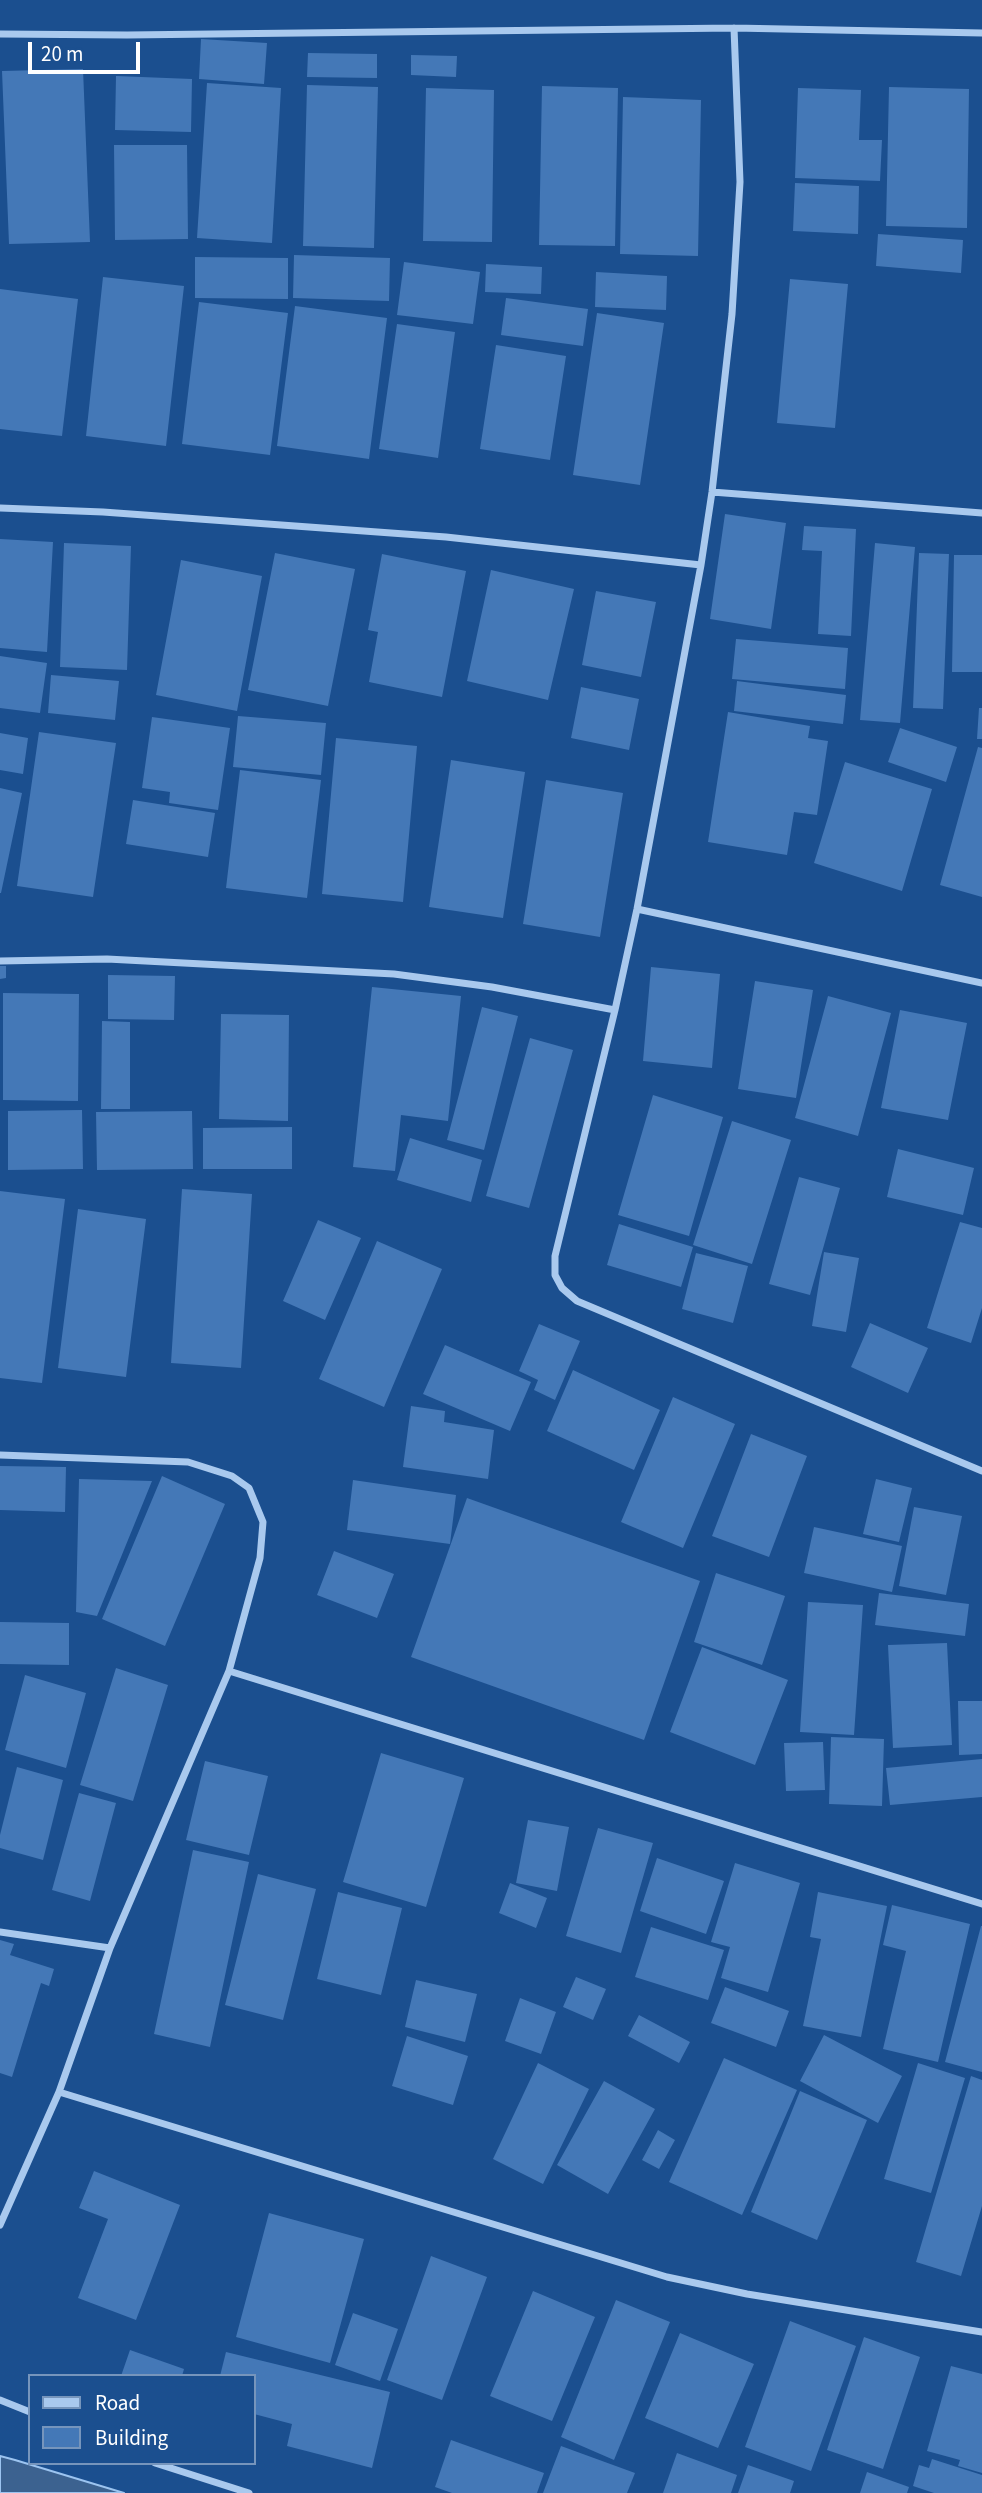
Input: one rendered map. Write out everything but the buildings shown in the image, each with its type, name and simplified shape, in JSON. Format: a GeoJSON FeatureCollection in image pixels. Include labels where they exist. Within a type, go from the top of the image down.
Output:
{"type":"FeatureCollection","features":[{"type":"Feature","properties":{"kind":"street"},"geometry":{"type":"LineString","coordinates":[[0,34],[734,28],[982,33]]}},
{"type":"Feature","properties":{"kind":"street"},"geometry":{"type":"LineString","coordinates":[[734,28],[740,182],[732,314],[712,492],[638,909],[555,1256],[555,1275],[562,1288],[578,1301],[982,1471]]}},
{"type":"Feature","properties":{"kind":"street"},"geometry":{"type":"LineString","coordinates":[[712,492],[982,513]]}},
{"type":"Feature","properties":{"kind":"street"},"geometry":{"type":"LineString","coordinates":[[0,508],[117,513],[446,537],[701,565]]}},
{"type":"Feature","properties":{"kind":"street"},"geometry":{"type":"LineString","coordinates":[[638,909],[982,983]]}},
{"type":"Feature","properties":{"kind":"street"},"geometry":{"type":"LineString","coordinates":[[0,961],[107,959],[394,974],[492,987],[615,1010]]}},
{"type":"Feature","properties":{"kind":"street"},"geometry":{"type":"LineString","coordinates":[[0,1455],[188,1462],[232,1476],[249,1488],[263,1522],[260,1558],[229,1671],[110,1948],[59,2092],[0,2225]]}},
{"type":"Feature","properties":{"kind":"street"},"geometry":{"type":"LineString","coordinates":[[229,1671],[982,1904]]}},
{"type":"Feature","properties":{"kind":"street"},"geometry":{"type":"LineString","coordinates":[[0,1932],[110,1948]]}},
{"type":"Feature","properties":{"kind":"street"},"geometry":{"type":"LineString","coordinates":[[59,2092],[667,2277],[747,2294],[982,2332]]}},
{"type":"Feature","properties":{"kind":"street"},"geometry":{"type":"LineString","coordinates":[[0,2400],[28,2411]]}},
{"type":"Feature","properties":{"kind":"street"},"geometry":{"type":"LineString","coordinates":[[161,2465],[250,2493]]}},
{"type":"Feature","properties":{"kind":"water"},"geometry":{"type":"Polygon","coordinates":[[[0,2456],[124,2493],[0,2493],[0,2456]]]}}]}
